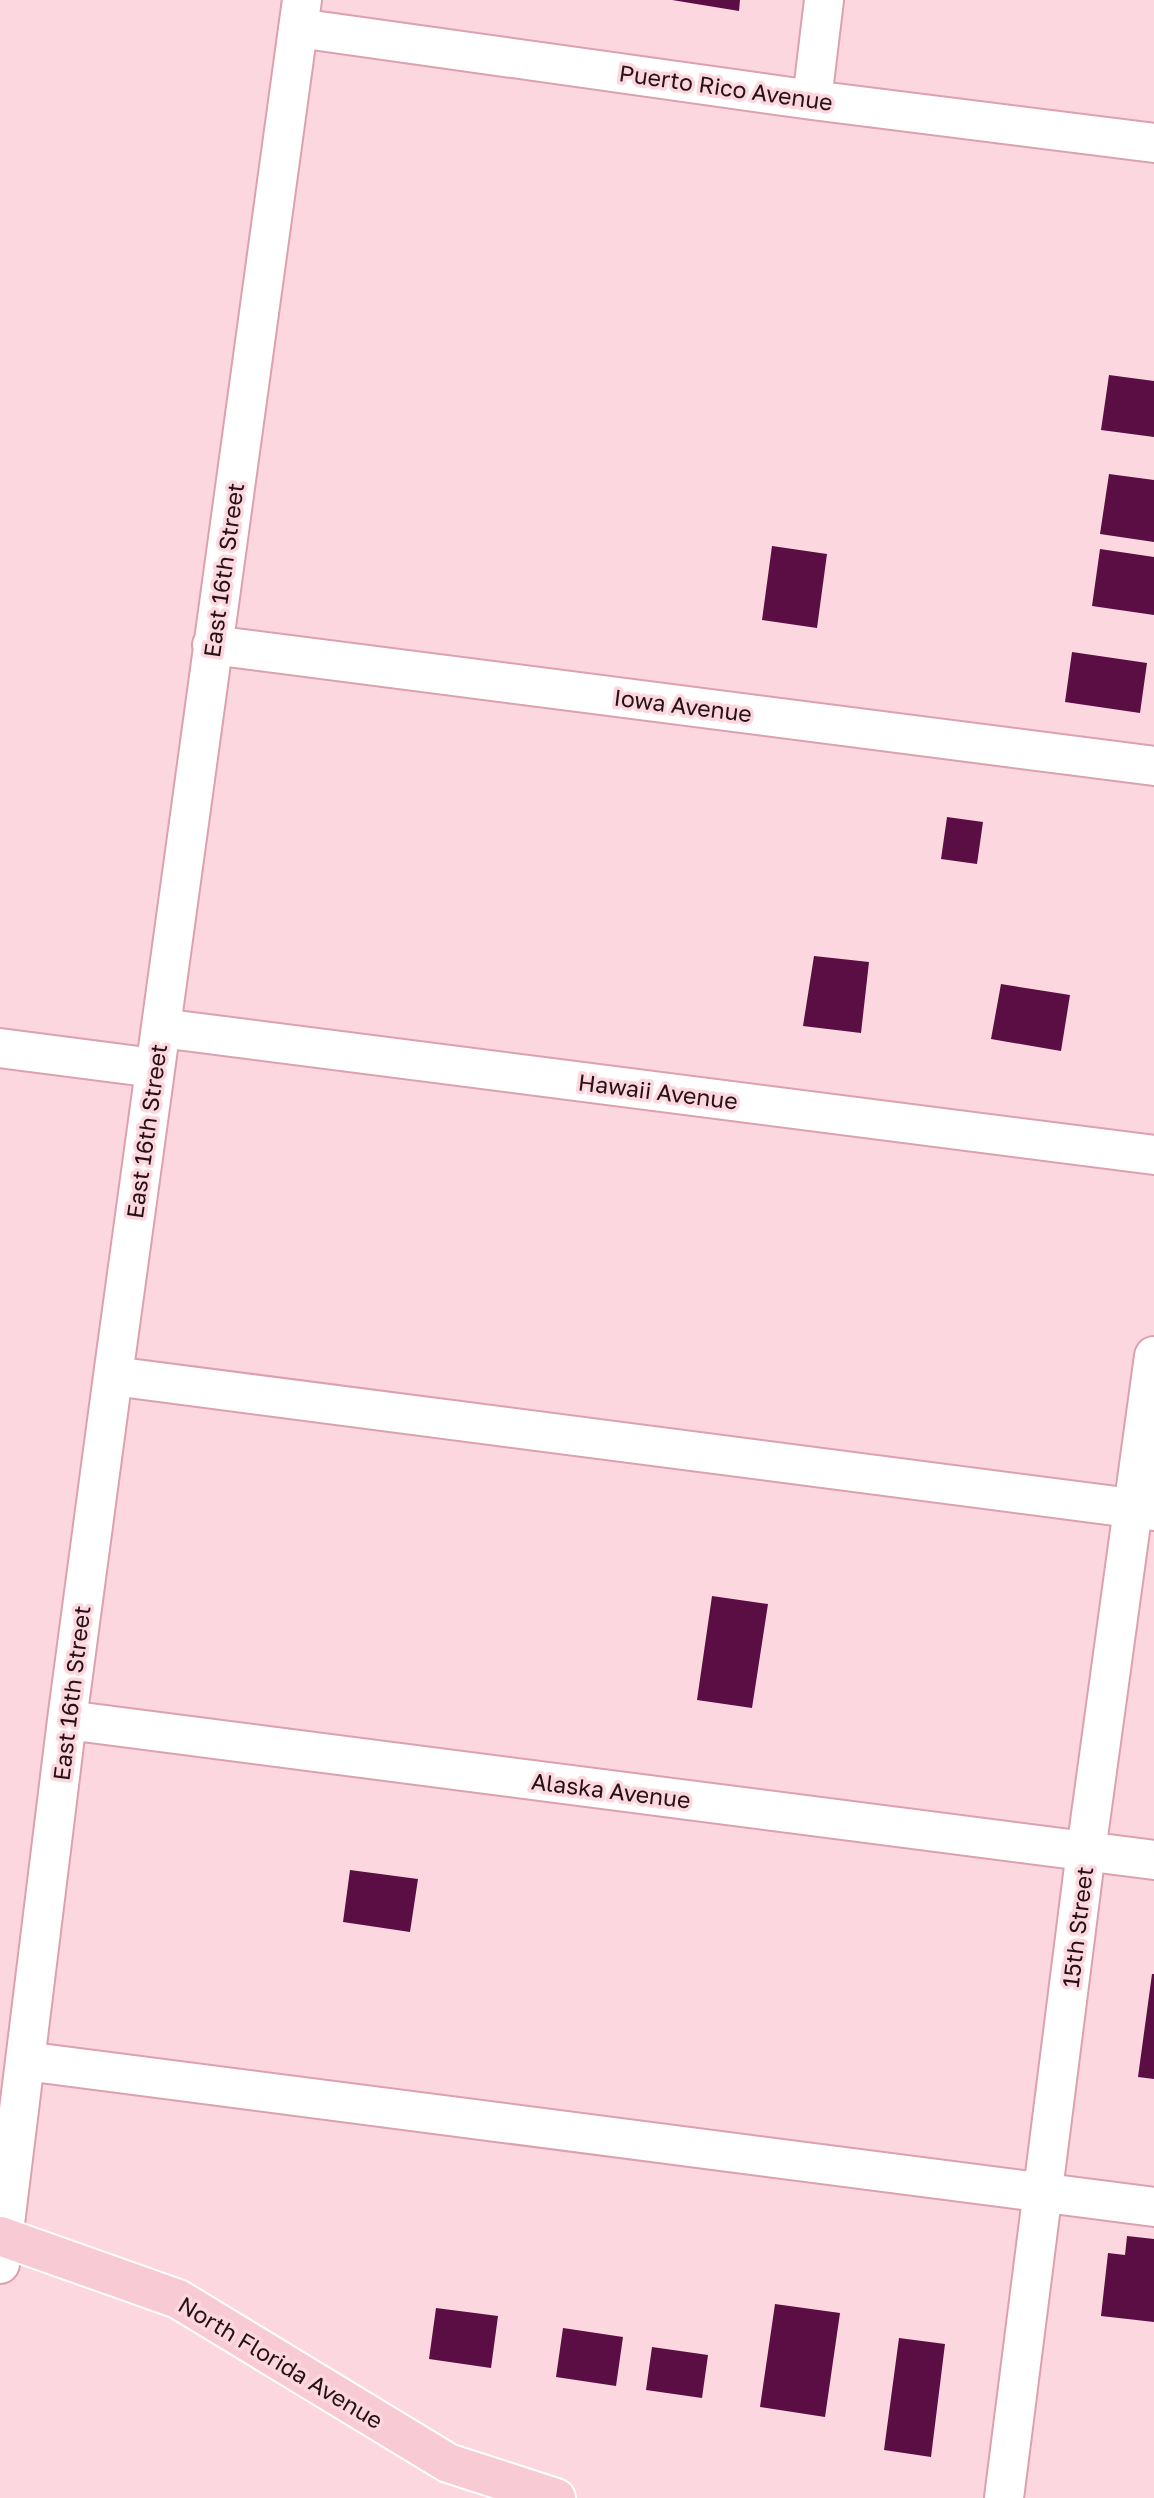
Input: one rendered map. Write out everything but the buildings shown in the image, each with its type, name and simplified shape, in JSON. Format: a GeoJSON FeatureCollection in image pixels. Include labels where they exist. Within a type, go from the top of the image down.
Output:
{"type":"FeatureCollection","features":[{"type":"Feature","properties":{"kind":"main road","name":"North Florida Avenue"},"geometry":{"type":"LineString","coordinates":[[1,2246],[178,2299],[449,2463],[556,2498]]}},
{"type":"Feature","properties":{"kind":"street"},"geometry":{"type":"LineString","coordinates":[[812,100],[824,0]]}},
{"type":"Feature","properties":{"kind":"street","name":"Puerto Rico Avenue"},"geometry":{"type":"LineString","coordinates":[[300,14],[812,100],[1154,143]]}},
{"type":"Feature","properties":{"kind":"street","name":"East 16th Street"},"geometry":{"type":"LineString","coordinates":[[1,2246],[67,1720],[154,1068],[300,14]]}},
{"type":"Feature","properties":{"kind":"street","name":"Iowa Avenue"},"geometry":{"type":"LineString","coordinates":[[212,645],[1154,766]]}},
{"type":"Feature","properties":{"kind":"street","name":"Hawaii Avenue"},"geometry":{"type":"LineString","coordinates":[[161,1028],[1154,1155]]}},
{"type":"Feature","properties":{"kind":"street"},"geometry":{"type":"LineString","coordinates":[[0,1048],[154,1068]]}},
{"type":"Feature","properties":{"kind":"street","name":"15th Street"},"geometry":{"type":"LineString","coordinates":[[1004,2498],[1086,1851],[1144,1510],[1154,1356]]}},
{"type":"Feature","properties":{"kind":"street"},"geometry":{"type":"LineString","coordinates":[[113,1376],[1144,1510]]}},
{"type":"Feature","properties":{"kind":"street","name":"Alaska Avenue"},"geometry":{"type":"LineString","coordinates":[[67,1720],[1154,1860]]}},
{"type":"Feature","properties":{"kind":"street"},"geometry":{"type":"LineString","coordinates":[[26,2061],[1154,2207]]}}]}
